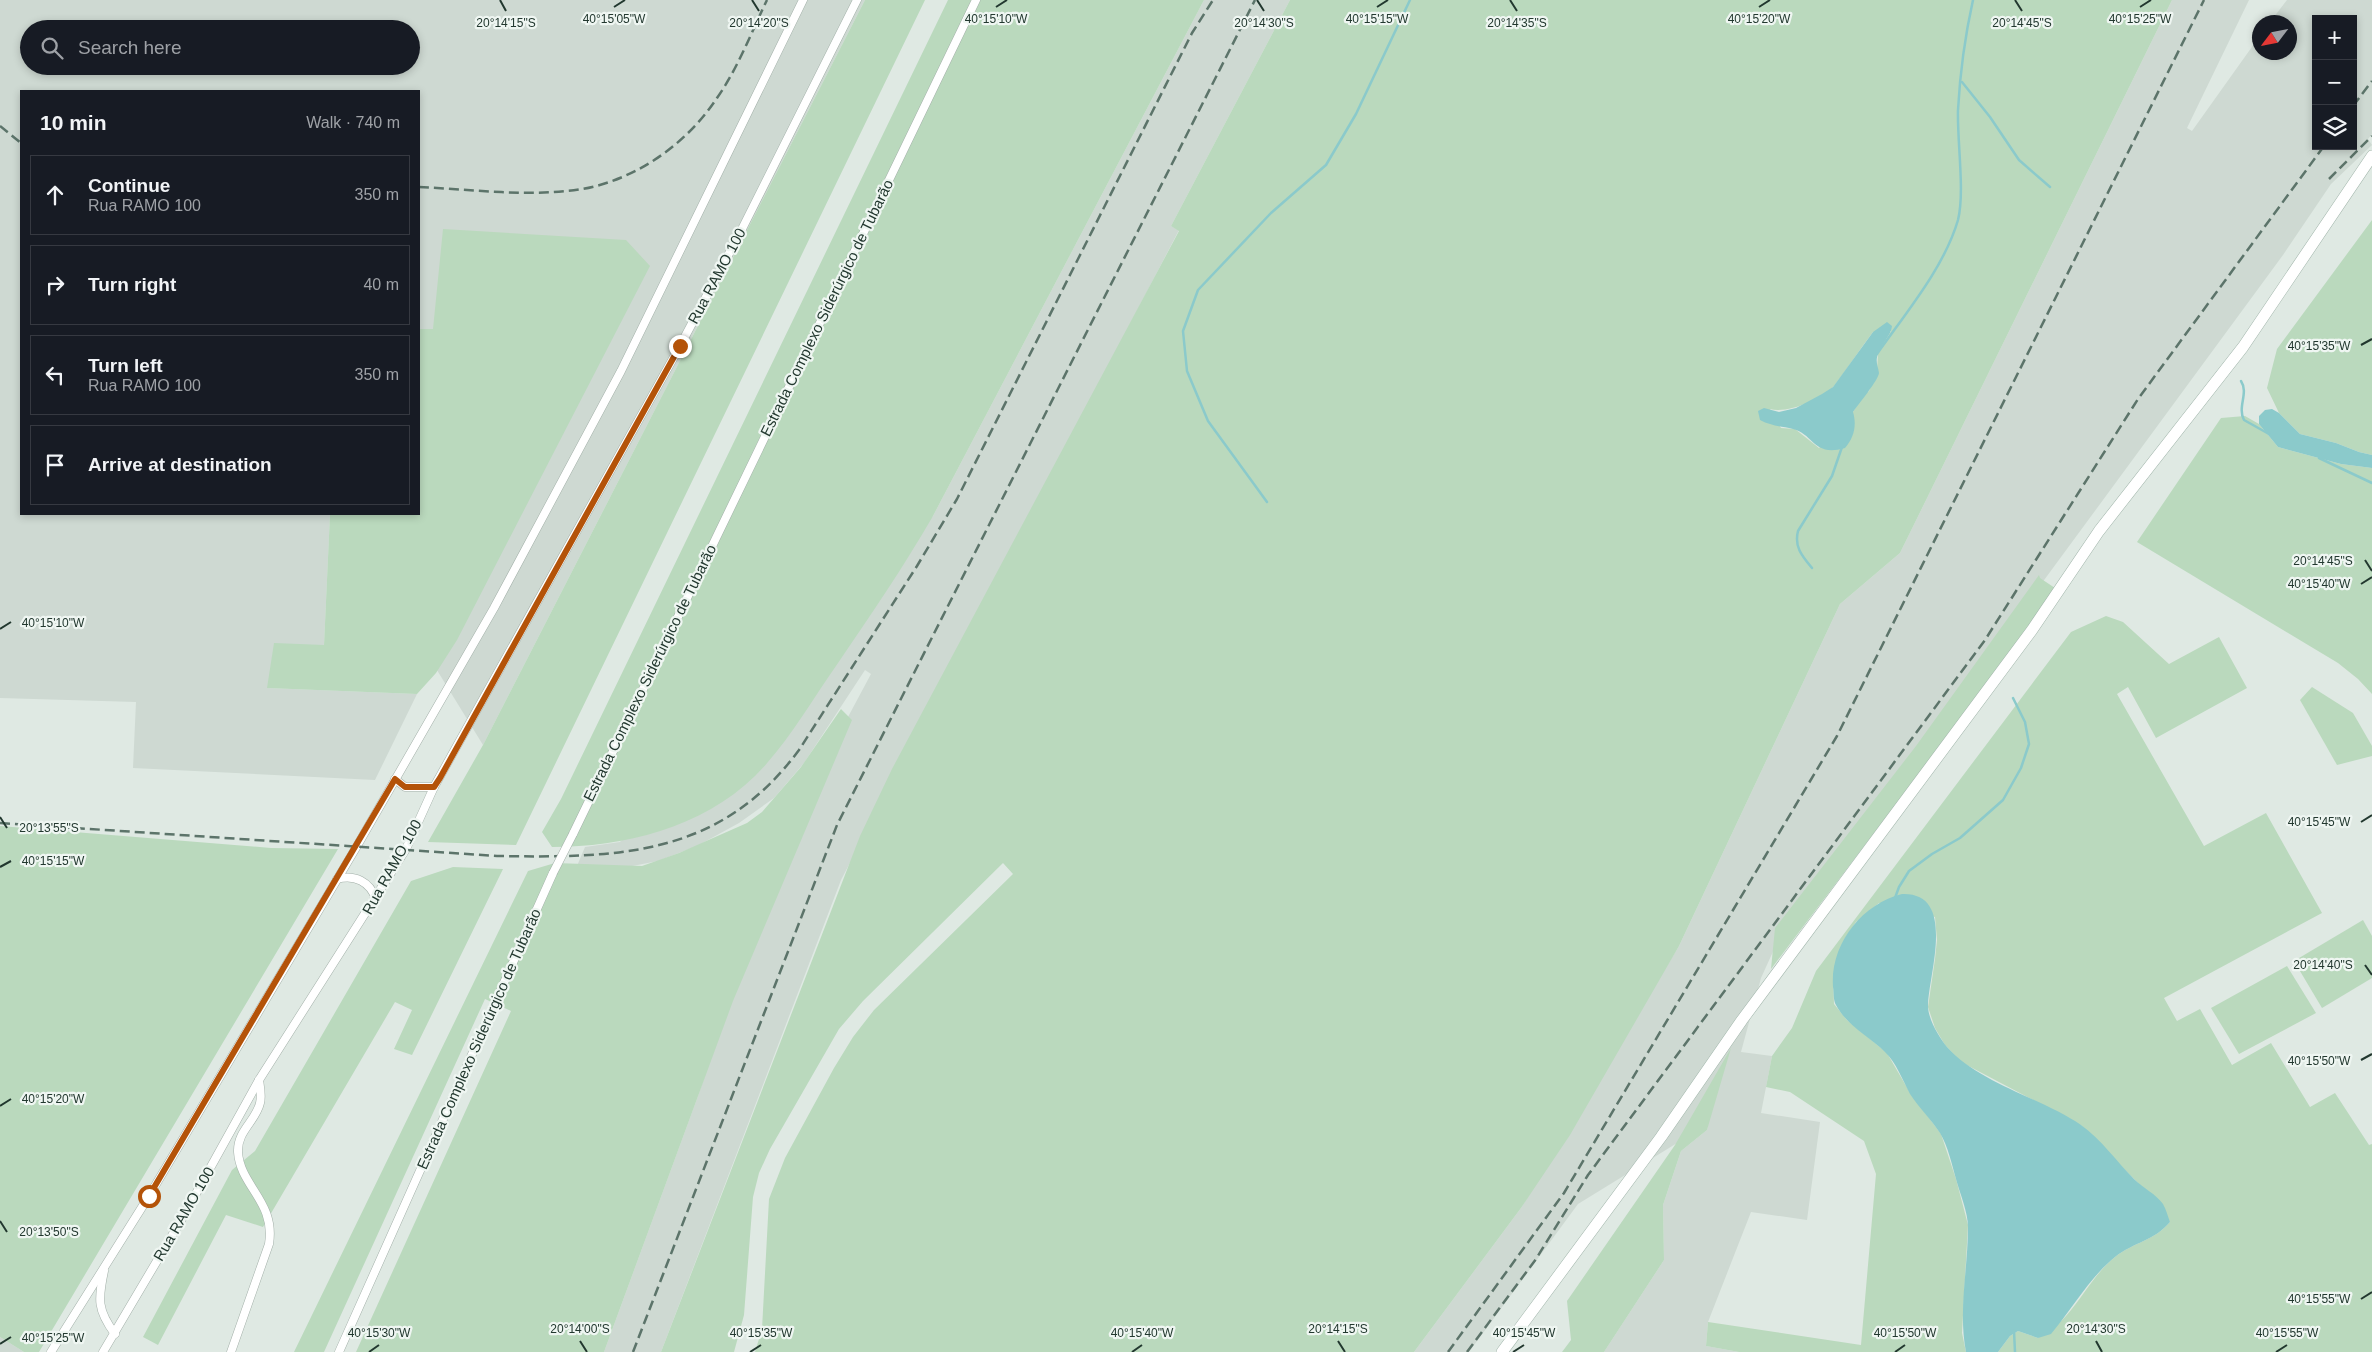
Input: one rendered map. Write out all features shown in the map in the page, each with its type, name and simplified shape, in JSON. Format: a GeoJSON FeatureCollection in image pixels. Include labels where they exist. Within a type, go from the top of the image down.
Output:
{"type":"FeatureCollection","features":[{"type":"Feature","properties":{"kind":"street"},"geometry":{"type":"LineString","coordinates":[[51,1352],[149,1196],[337,879],[559,490],[621,371],[803,0]]}},
{"type":"Feature","properties":{"kind":"street","name":"Rua RAMO 100"},"geometry":{"type":"LineString","coordinates":[[103,1352],[183,1217],[259,1080],[376,899],[406,849],[434,787],[680,346],[742,229],[857,0]]}},
{"type":"Feature","properties":{"kind":"street","name":"Estrada Complexo Siderúrgico de Tubarão"},"geometry":{"type":"LineString","coordinates":[[339,1352],[553,873],[976,0]]}},
{"type":"Feature","properties":{"kind":"street"},"geometry":{"type":"LineString","coordinates":[[1502,1352],[1661,1137],[1742,1020],[2032,630],[2099,531],[2243,347],[2372,156]]}},
{"type":"Feature","properties":{"kind":"street"},"geometry":{"type":"LineString","coordinates":[[395,779],[405,787],[434,787]]}},
{"type":"Feature","properties":{"kind":"street"},"geometry":{"type":"LineString","coordinates":[[337,879],[349,877],[361,880],[371,888],[376,899]]}},
{"type":"Feature","properties":{"kind":"street"},"geometry":{"type":"LineString","coordinates":[[231,1352],[272,1231],[270,1218],[238,1154],[242,1134],[260,1103],[259,1080]]}},
{"type":"Feature","properties":{"kind":"street"},"geometry":{"type":"LineString","coordinates":[[106,1264],[99,1294],[100,1307],[105,1321],[115,1334]]}},
{"type":"Feature","properties":{"kind":"shaded area"},"geometry":{"type":"Polygon","coordinates":[[[0,0],[865,0],[483,745],[342,515],[420,515],[420,90],[20,90],[20,515],[330,515],[324,645],[267,688],[417,694],[375,780],[133,768],[136,702],[0,698],[0,0]]]}},
{"type":"Feature","properties":{"kind":"shaded area"},"geometry":{"type":"Polygon","coordinates":[[[1204,0],[1290,0],[1171,226],[1179,230],[841,880],[661,1352],[604,1352],[698,1096],[775,870],[833,745],[871,674],[865,670],[804,763],[774,798],[739,823],[697,846],[658,861],[617,869],[574,873],[585,847],[620,842],[933,516],[1204,0]]]}},
{"type":"Feature","properties":{"kind":"shaded area"},"geometry":{"type":"Polygon","coordinates":[[[2172,0],[2249,0],[2187,128],[2192,131],[2252,47],[2252,60],[2297,60],[2297,15],[2275,15],[2287,0],[2372,0],[2372,134],[2368,139],[2372,145],[2331,184],[2283,255],[1776,945],[1761,978],[1741,1052],[1772,1056],[1761,1113],[1820,1122],[1807,1220],[1751,1212],[1708,1322],[1706,1346],[1739,1352],[1604,1352],[1664,1260],[1663,1205],[1681,1151],[1707,1130],[1708,1124],[1578,1204],[1469,1352],[1414,1352],[1521,1208],[1679,946],[1840,604],[1900,553],[2172,0]]]}},
{"type":"Feature","properties":{"kind":"shaded area"},"geometry":{"type":"Polygon","coordinates":[[[0,1337],[24,1352],[0,1352],[0,1337]]]}},
{"type":"Feature","properties":{"kind":"green space"},"geometry":{"type":"Polygon","coordinates":[[[865,0],[925,0],[516,845],[428,842],[483,745],[865,0]]]}},
{"type":"Feature","properties":{"kind":"green space"},"geometry":{"type":"Polygon","coordinates":[[[948,0],[1204,0],[933,516],[874,610],[778,751],[755,776],[734,794],[711,809],[686,821],[660,831],[633,838],[579,846],[552,847],[542,832],[561,799],[948,0]]]}},
{"type":"Feature","properties":{"kind":"green space"},"geometry":{"type":"Polygon","coordinates":[[[1290,0],[2172,0],[1900,553],[1840,604],[1679,946],[1570,1135],[1521,1208],[1414,1352],[755,1352],[762,1329],[769,1199],[785,1158],[853,1037],[874,1010],[1013,874],[1003,863],[863,1001],[839,1029],[770,1149],[759,1173],[753,1197],[744,1315],[734,1352],[661,1352],[860,836],[892,769],[1179,231],[1171,226],[1290,0]],[[1891,331],[1873,332],[1834,386],[1822,396],[1795,407],[1777,410],[1770,409],[1781,428],[1795,429],[1819,448],[1853,412],[1864,394],[1869,391],[1877,369],[1878,354],[1891,331]]]}},
{"type":"Feature","properties":{"kind":"green space"},"geometry":{"type":"Polygon","coordinates":[[[2372,220],[2372,455],[2300,434],[2279,413],[2267,388],[2277,349],[2372,220]]]}},
{"type":"Feature","properties":{"kind":"green space"},"geometry":{"type":"Polygon","coordinates":[[[443,229],[626,240],[650,266],[457,640],[436,673],[417,694],[267,688],[274,643],[324,645],[330,515],[420,515],[420,329],[433,329],[443,229]]]}},
{"type":"Feature","properties":{"kind":"green space"},"geometry":{"type":"Polygon","coordinates":[[[2245,416],[2259,424],[2278,447],[2341,464],[2372,468],[2372,694],[2358,679],[2338,663],[2137,542],[2221,418],[2245,416]]]}},
{"type":"Feature","properties":{"kind":"green space"},"geometry":{"type":"Polygon","coordinates":[[[2039,575],[2040,578],[2058,590],[1771,969],[1775,928],[1916,746],[2039,575]]]}},
{"type":"Feature","properties":{"kind":"green space"},"geometry":{"type":"Polygon","coordinates":[[[2106,616],[2123,622],[2169,664],[2219,637],[2247,688],[2156,738],[2128,687],[2117,694],[2204,846],[2266,813],[2322,913],[2164,998],[2177,1021],[2200,1009],[2232,1065],[2271,1043],[2310,1107],[2335,1093],[2369,1145],[2372,1144],[2372,1352],[1998,1352],[2010,1336],[2018,1331],[2038,1338],[2056,1325],[2072,1309],[2108,1263],[2122,1252],[2151,1237],[2170,1222],[2153,1195],[2139,1184],[2082,1126],[1961,1062],[1945,1045],[1935,1028],[1928,1007],[1937,940],[1935,917],[1879,903],[1856,922],[1845,938],[1833,978],[1834,1004],[1847,1020],[1887,1053],[1909,1091],[1941,1134],[1956,1179],[1968,1225],[1962,1333],[1966,1352],[1739,1352],[1706,1346],[1708,1322],[1861,1345],[1876,1174],[1864,1141],[1790,1092],[1766,1087],[1772,1056],[1792,1028],[1816,971],[2071,632],[2106,616]]]}},
{"type":"Feature","properties":{"kind":"green space"},"geometry":{"type":"Polygon","coordinates":[[[2312,687],[2353,713],[2372,746],[2372,756],[2337,765],[2300,700],[2312,687]]]}},
{"type":"Feature","properties":{"kind":"green space"},"geometry":{"type":"Polygon","coordinates":[[[841,709],[852,720],[733,1001],[604,1352],[356,1352],[511,1011],[485,999],[324,1352],[294,1352],[528,871],[555,863],[642,866],[679,853],[747,823],[762,812],[801,767],[841,709]]]}},
{"type":"Feature","properties":{"kind":"green space"},"geometry":{"type":"Polygon","coordinates":[[[0,826],[271,848],[338,849],[39,1352],[24,1352],[0,1337],[0,826]]]}},
{"type":"Feature","properties":{"kind":"green space"},"geometry":{"type":"Polygon","coordinates":[[[453,867],[503,869],[412,1055],[394,1049],[412,1010],[395,1002],[263,1227],[226,1215],[158,1345],[143,1337],[232,1170],[255,1151],[411,881],[453,867]]]}},
{"type":"Feature","properties":{"kind":"green space"},"geometry":{"type":"Polygon","coordinates":[[[2363,920],[2372,936],[2372,978],[2322,1008],[2294,961],[2363,920]]]}},
{"type":"Feature","properties":{"kind":"green space"},"geometry":{"type":"Polygon","coordinates":[[[2287,966],[2316,1013],[2239,1054],[2211,1008],[2287,966]]]}},
{"type":"Feature","properties":{"kind":"green space"},"geometry":{"type":"Polygon","coordinates":[[[1731,1048],[1707,1130],[1681,1151],[1663,1205],[1664,1260],[1604,1352],[1562,1352],[1571,1340],[1567,1301],[1675,1145],[1731,1048]]]}},
{"type":"Feature","properties":{"kind":"water"},"geometry":{"type":"Polygon","coordinates":[[[1887,322],[1892,326],[1877,357],[1878,376],[1853,412],[1854,431],[1851,440],[1845,448],[1826,450],[1820,448],[1800,432],[1768,424],[1760,420],[1758,411],[1764,408],[1779,412],[1796,408],[1833,387],[1873,332],[1887,322]]]}},
{"type":"Feature","properties":{"kind":"water"},"geometry":{"type":"Polygon","coordinates":[[[2272,409],[2279,413],[2300,434],[2372,455],[2372,468],[2341,464],[2278,447],[2259,424],[2259,416],[2265,410],[2272,409]]]}},
{"type":"Feature","properties":{"kind":"water"},"geometry":{"type":"Polygon","coordinates":[[[1902,894],[1919,897],[1930,906],[1935,921],[1935,957],[1928,1011],[1935,1028],[1947,1047],[1960,1060],[1976,1071],[2048,1106],[2088,1130],[2134,1179],[2160,1200],[2170,1222],[2157,1233],[2122,1252],[2106,1265],[2051,1334],[2038,1338],[2018,1331],[2010,1336],[1998,1352],[1966,1352],[1963,1305],[1968,1221],[1950,1156],[1943,1138],[1910,1094],[1889,1056],[1846,1019],[1834,1001],[1833,971],[1843,941],[1851,928],[1874,907],[1887,899],[1902,894]]]}},
{"type":"Feature","properties":{"kind":"waterway"},"geometry":{"type":"LineString","coordinates":[[1267,502],[1208,421],[1187,371],[1183,331],[1198,290],[1271,213],[1326,165],[1356,114],[1410,0]]}},
{"type":"Feature","properties":{"kind":"waterway"},"geometry":{"type":"LineString","coordinates":[[1877,354],[1934,273],[1952,238],[1958,220],[1961,195],[1958,110],[1965,41],[1973,0]]}},
{"type":"Feature","properties":{"kind":"waterway"},"geometry":{"type":"LineString","coordinates":[[1962,82],[1990,117],[2019,160],[2050,187]]}},
{"type":"Feature","properties":{"kind":"waterway"},"geometry":{"type":"LineString","coordinates":[[2241,381],[2244,390],[2242,410],[2244,420],[2269,434]]}},
{"type":"Feature","properties":{"kind":"waterway"},"geometry":{"type":"LineString","coordinates":[[1812,568],[1798,547],[1798,531],[1832,476],[1842,447]]}},
{"type":"Feature","properties":{"kind":"waterway"},"geometry":{"type":"LineString","coordinates":[[2319,458],[2372,483]]}},
{"type":"Feature","properties":{"kind":"waterway"},"geometry":{"type":"LineString","coordinates":[[1895,898],[1899,887],[1909,871],[1932,854],[1960,838],[2003,800],[2021,768],[2029,744],[2025,722],[2013,698]]}},
{"type":"Feature","properties":{"kind":"waterway"},"geometry":{"type":"LineString","coordinates":[[2014,1331],[2015,1352]]}},
{"type":"Feature","properties":{"kind":"railway"},"geometry":{"type":"LineString","coordinates":[[420,187],[511,192],[567,191],[589,188],[632,173],[671,148],[704,116],[731,75],[767,0]]}},
{"type":"Feature","properties":{"kind":"railway"},"geometry":{"type":"LineString","coordinates":[[0,823],[497,856],[541,856],[625,852],[664,844],[701,831],[736,812],[768,785],[799,750],[917,566],[957,499],[1192,33],[1213,0]]}},
{"type":"Feature","properties":{"kind":"railway"},"geometry":{"type":"LineString","coordinates":[[633,1352],[837,825],[1255,0]]}},
{"type":"Feature","properties":{"kind":"railway"},"geometry":{"type":"LineString","coordinates":[[1448,1352],[1564,1193],[1837,736],[2204,0]]}},
{"type":"Feature","properties":{"kind":"railway"},"geometry":{"type":"LineString","coordinates":[[2354,105],[2372,81]]}},
{"type":"Feature","properties":{"kind":"railway"},"geometry":{"type":"LineString","coordinates":[[0,126],[20,142]]}},
{"type":"Feature","properties":{"kind":"railway"},"geometry":{"type":"LineString","coordinates":[[2329,179],[2372,136]]}},
{"type":"Feature","properties":{"kind":"railway"},"geometry":{"type":"LineString","coordinates":[[1467,1352],[1536,1259],[1588,1175],[1985,640],[2138,399],[2321,150]]}},
{"type":"Feature","properties":{"kind":"route"},"geometry":{"type":"LineString","coordinates":[[149,1196],[395,779],[405,787],[434,787],[440,778],[680,346]]}}]}
